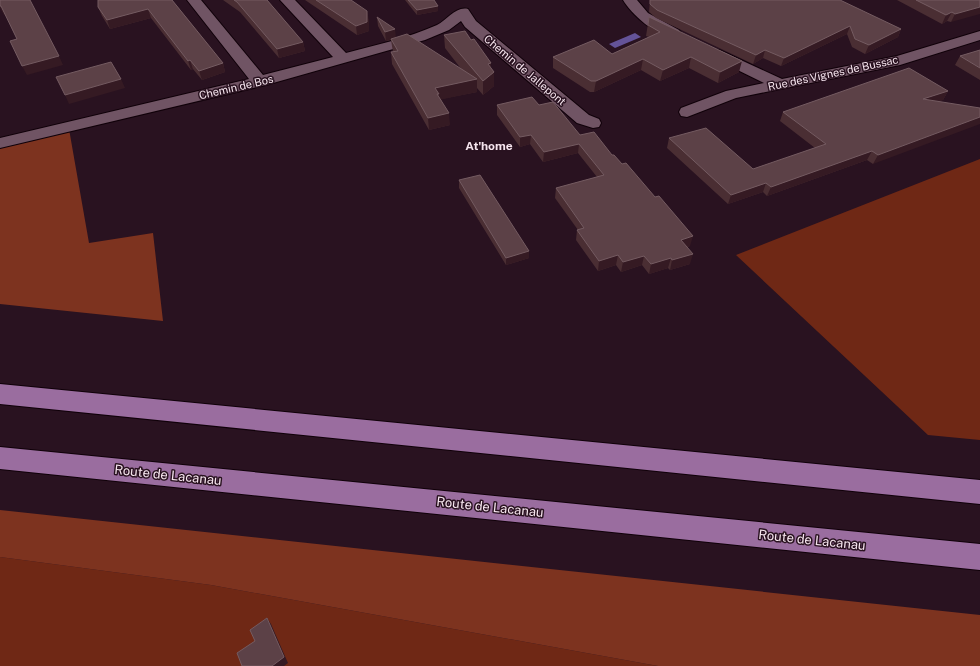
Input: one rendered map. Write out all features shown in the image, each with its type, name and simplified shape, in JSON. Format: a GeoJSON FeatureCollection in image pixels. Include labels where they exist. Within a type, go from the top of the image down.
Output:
{"type":"FeatureCollection","features":[{"type":"Feature","properties":{"kind":"main road"},"geometry":{"type":"LineString","coordinates":[[0,394],[980,492]]}},
{"type":"Feature","properties":{"kind":"main road","name":"Route de Lacanau"},"geometry":{"type":"LineString","coordinates":[[0,458],[980,557]]}},
{"type":"Feature","properties":{"kind":"street"},"geometry":{"type":"LineString","coordinates":[[194,0],[260,82]]}},
{"type":"Feature","properties":{"kind":"street"},"geometry":{"type":"LineString","coordinates":[[287,0],[343,59]]}},
{"type":"Feature","properties":{"kind":"street"},"geometry":{"type":"LineString","coordinates":[[630,0],[635,9],[650,22],[686,39]]}},
{"type":"Feature","properties":{"kind":"street","name":"Chemin de Bos"},"geometry":{"type":"LineString","coordinates":[[0,143],[260,82],[343,59],[452,24],[463,6]]}},
{"type":"Feature","properties":{"kind":"street","name":"Chemin de Jallepont"},"geometry":{"type":"LineString","coordinates":[[463,6],[470,24],[583,119],[592,123]]}},
{"type":"Feature","properties":{"kind":"street","name":"Rue des Vignes de Bussac"},"geometry":{"type":"LineString","coordinates":[[687,112],[732,94],[900,60],[980,35]]}},
{"type":"Feature","properties":{"kind":"street"},"geometry":{"type":"LineString","coordinates":[[700,46],[780,84]]}},
{"type":"Feature","properties":{"kind":"shaded area"},"geometry":{"type":"Polygon","coordinates":[[[635,33],[641,37],[615,48],[609,44],[635,33]]]}},
{"type":"Feature","properties":{"kind":"shaded area"},"geometry":{"type":"Polygon","coordinates":[[[69,129],[89,243],[153,233],[163,321],[0,304],[0,146],[69,129]]]}},
{"type":"Feature","properties":{"kind":"shaded area"},"geometry":{"type":"Polygon","coordinates":[[[980,159],[980,440],[928,435],[736,255],[980,159]]]}},
{"type":"Feature","properties":{"kind":"shaded area"},"geometry":{"type":"Polygon","coordinates":[[[0,510],[980,615],[980,666],[658,666],[211,585],[0,557],[0,510]]]}},
{"type":"Feature","properties":{"kind":"shaded area"},"geometry":{"type":"Polygon","coordinates":[[[0,557],[211,585],[658,666],[0,666],[0,557]]]}},
{"type":"Feature","properties":{"kind":"building"},"geometry":{"type":"Polygon","coordinates":[[[0,0],[30,0],[59,56],[22,66],[10,41],[17,39],[0,6],[0,0]]]}},
{"type":"Feature","properties":{"kind":"building"},"geometry":{"type":"Polygon","coordinates":[[[98,0],[172,0],[223,63],[199,71],[190,60],[188,61],[148,9],[107,20],[98,7],[98,0]]]}},
{"type":"Feature","properties":{"kind":"building"},"geometry":{"type":"Polygon","coordinates":[[[234,0],[267,0],[303,42],[277,49],[234,0]]]}},
{"type":"Feature","properties":{"kind":"building"},"geometry":{"type":"Polygon","coordinates":[[[316,0],[351,0],[367,11],[367,22],[356,26],[316,0]]]}},
{"type":"Feature","properties":{"kind":"building"},"geometry":{"type":"Polygon","coordinates":[[[408,0],[434,0],[438,6],[417,10],[408,0]]]}},
{"type":"Feature","properties":{"kind":"building"},"geometry":{"type":"Polygon","coordinates":[[[650,0],[840,0],[901,29],[869,45],[855,39],[850,26],[784,58],[765,50],[756,55],[657,10],[650,4],[650,0]]]}},
{"type":"Feature","properties":{"kind":"building"},"geometry":{"type":"Polygon","coordinates":[[[916,0],[980,0],[980,7],[955,14],[952,12],[946,15],[916,0]]]}},
{"type":"Feature","properties":{"kind":"building"},"geometry":{"type":"Polygon","coordinates":[[[377,17],[395,29],[385,32],[377,17]]]}},
{"type":"Feature","properties":{"kind":"building"},"geometry":{"type":"Polygon","coordinates":[[[649,17],[742,61],[720,72],[691,57],[663,70],[643,59],[596,81],[591,81],[553,57],[594,40],[612,54],[660,32],[648,25],[649,17]]]}},
{"type":"Feature","properties":{"kind":"building"},"geometry":{"type":"Polygon","coordinates":[[[465,31],[471,40],[474,39],[491,63],[488,64],[494,72],[483,81],[444,35],[465,31]]]}},
{"type":"Feature","properties":{"kind":"building"},"geometry":{"type":"Polygon","coordinates":[[[407,34],[477,79],[435,88],[449,113],[428,118],[391,52],[398,51],[391,39],[407,34]]]}},
{"type":"Feature","properties":{"kind":"building"},"geometry":{"type":"Polygon","coordinates":[[[980,50],[980,68],[960,56],[980,50]]]}},
{"type":"Feature","properties":{"kind":"building"},"geometry":{"type":"Polygon","coordinates":[[[111,62],[121,79],[65,95],[56,77],[111,62]]]}},
{"type":"Feature","properties":{"kind":"building"},"geometry":{"type":"Polygon","coordinates":[[[909,68],[948,91],[923,99],[980,108],[980,117],[878,155],[872,151],[771,187],[766,183],[731,195],[669,138],[706,128],[753,169],[826,144],[783,112],[909,68]]]}},
{"type":"Feature","properties":{"kind":"building"},"geometry":{"type":"Polygon","coordinates":[[[532,97],[539,105],[553,102],[580,135],[594,132],[612,155],[614,155],[622,164],[626,163],[655,197],[659,196],[693,236],[681,240],[693,254],[672,260],[671,258],[651,264],[644,256],[623,262],[618,255],[599,261],[577,230],[584,228],[556,188],[604,175],[579,144],[544,152],[531,135],[520,137],[497,105],[532,97]]]}},
{"type":"Feature","properties":{"kind":"building"},"geometry":{"type":"Polygon","coordinates":[[[480,175],[529,251],[506,258],[459,180],[480,175]]]}},
{"type":"Feature","properties":{"kind":"building"},"geometry":{"type":"Polygon","coordinates":[[[267,618],[284,657],[272,666],[242,666],[237,653],[255,641],[250,630],[267,618]]]}},
{"type":"Feature","properties":{"kind":"district","name":"At'home"},"geometry":{"type":"Point","coordinates":[489,146]}}]}
